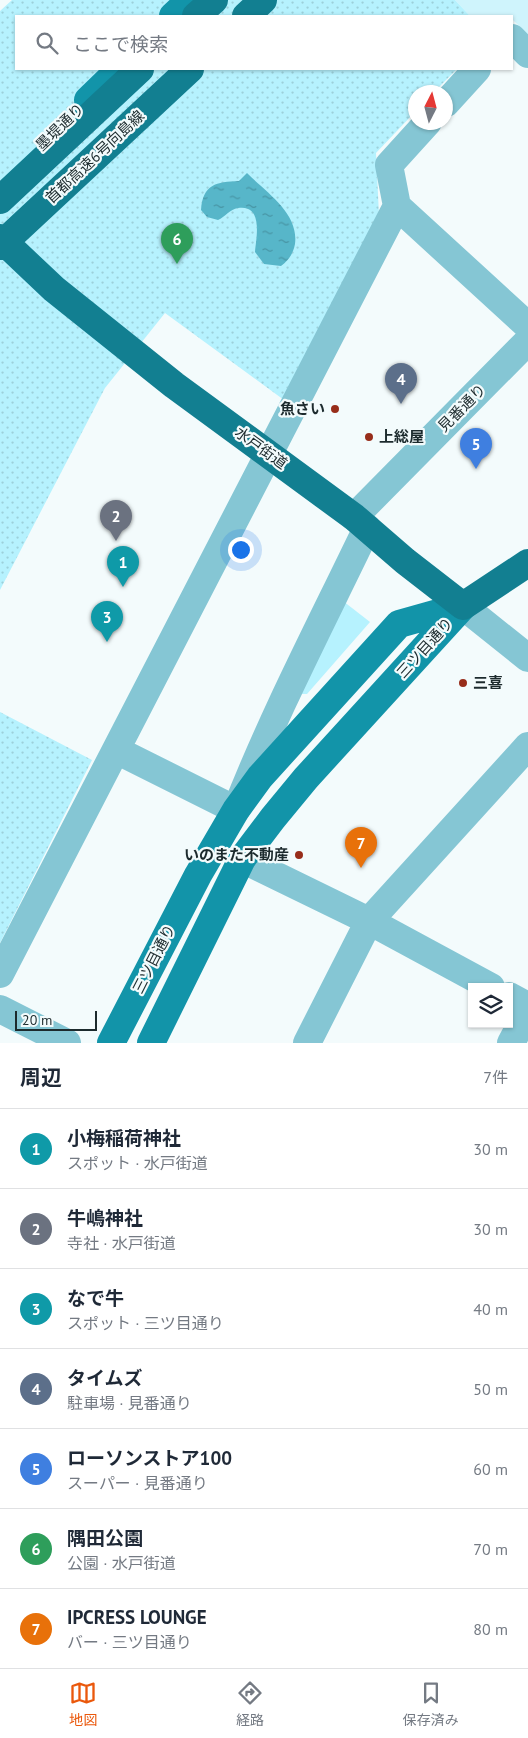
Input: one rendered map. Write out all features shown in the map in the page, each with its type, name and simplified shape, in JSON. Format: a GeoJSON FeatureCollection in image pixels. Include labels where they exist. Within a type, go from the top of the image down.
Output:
{"type":"FeatureCollection","features":[{"type":"Feature","properties":{"kind":"highway"},"geometry":{"type":"LineString","coordinates":[[197,15],[214,0]]}},
{"type":"Feature","properties":{"kind":"highway"},"geometry":{"type":"LineString","coordinates":[[247,15],[263,0]]}},
{"type":"Feature","properties":{"kind":"highway"},"geometry":{"type":"LineString","coordinates":[[0,200],[139,70]]}},
{"type":"Feature","properties":{"kind":"highway","name":"首都高速6号向島線"},"geometry":{"type":"LineString","coordinates":[[0,246],[189,70]]}},
{"type":"Feature","properties":{"kind":"highway","name":"水戸街道"},"geometry":{"type":"LineString","coordinates":[[0,238],[54,289],[174,384],[361,523],[463,606]]}},
{"type":"Feature","properties":{"kind":"highway"},"geometry":{"type":"LineString","coordinates":[[463,606],[528,563]]}},
{"type":"Feature","properties":{"kind":"main road"},"geometry":{"type":"LineString","coordinates":[[174,15],[190,0]]}},
{"type":"Feature","properties":{"kind":"main road","name":"墨堤通り"},"geometry":{"type":"LineString","coordinates":[[0,185],[119,70]]}},
{"type":"Feature","properties":{"kind":"main road","name":"三ツ目通り"},"geometry":{"type":"LineString","coordinates":[[111,1043],[198,875],[236,810],[260,777],[398,624],[463,606]]}},
{"type":"Feature","properties":{"kind":"main road","name":"三ツ目通り"},"geometry":{"type":"LineString","coordinates":[[151,1043],[242,859],[306,778],[463,606]]}},
{"type":"Feature","properties":{"kind":"street"},"geometry":{"type":"LineString","coordinates":[[513,39],[528,54]]}},
{"type":"Feature","properties":{"kind":"street"},"geometry":{"type":"LineString","coordinates":[[453,96],[477,70]]}},
{"type":"Feature","properties":{"kind":"street"},"geometry":{"type":"LineString","coordinates":[[421,130],[389,165],[397,206],[528,326]]}},
{"type":"Feature","properties":{"kind":"street"},"geometry":{"type":"LineString","coordinates":[[0,974],[270,455],[397,206]]}},
{"type":"Feature","properties":{"kind":"street","name":"見番通り"},"geometry":{"type":"LineString","coordinates":[[236,810],[257,757],[361,523],[528,341]]}},
{"type":"Feature","properties":{"kind":"street"},"geometry":{"type":"LineString","coordinates":[[463,606],[528,658]]}},
{"type":"Feature","properties":{"kind":"street"},"geometry":{"type":"LineString","coordinates":[[307,1043],[369,921],[528,746]]}},
{"type":"Feature","properties":{"kind":"street"},"geometry":{"type":"LineString","coordinates":[[116,750],[236,810]]}},
{"type":"Feature","properties":{"kind":"street"},"geometry":{"type":"LineString","coordinates":[[242,859],[369,921],[484,983]]}},
{"type":"Feature","properties":{"kind":"street"},"geometry":{"type":"LineString","coordinates":[[513,998],[528,1006]]}},
{"type":"Feature","properties":{"kind":"street"},"geometry":{"type":"LineString","coordinates":[[0,1009],[67,1043]]}},
{"type":"Feature","properties":{"kind":"street"},"geometry":{"type":"LineString","coordinates":[[511,1043],[528,1010]]}},
{"type":"Feature","properties":{"kind":"shaded area"},"geometry":{"type":"Polygon","coordinates":[[[12,0],[455,0],[469,15],[15,15],[15,70],[456,70],[441,85],[408,85],[408,119],[376,153],[379,215],[284,400],[165,313],[105,388],[0,590],[0,11],[12,0]]]}},
{"type":"Feature","properties":{"kind":"shaded area"},"geometry":{"type":"Polygon","coordinates":[[[455,0],[528,0],[528,35],[513,20],[513,15],[469,15],[455,0]]]}},
{"type":"Feature","properties":{"kind":"shaded area"},"geometry":{"type":"Polygon","coordinates":[[[343,601],[370,622],[307,694],[301,694],[343,601]]]}},
{"type":"Feature","properties":{"kind":"shaded area"},"geometry":{"type":"Polygon","coordinates":[[[0,712],[92,760],[0,943],[0,712]]]}},
{"type":"Feature","properties":{"kind":"water"},"geometry":{"type":"Polygon","coordinates":[[[247,173],[280,204],[292,223],[295,233],[294,248],[281,266],[264,264],[255,252],[257,224],[252,211],[246,208],[238,208],[230,211],[218,220],[207,217],[201,210],[202,201],[212,186],[224,182],[239,181],[247,173]]]}},
{"type":"Feature","properties":{"kind":"place","name":"隅田公園"},"geometry":{"type":"Point","coordinates":[177,264]}},
{"type":"Feature","properties":{"kind":"place","name":"タイムズ"},"geometry":{"type":"Point","coordinates":[401,404]}},
{"type":"Feature","properties":{"kind":"place","name":"魚さい"},"geometry":{"type":"Point","coordinates":[335,409]}},
{"type":"Feature","properties":{"kind":"place","name":"上総屋"},"geometry":{"type":"Point","coordinates":[369,437]}},
{"type":"Feature","properties":{"kind":"place","name":"ローソンストア100"},"geometry":{"type":"Point","coordinates":[476,469]}},
{"type":"Feature","properties":{"kind":"place","name":"牛嶋神社"},"geometry":{"type":"Point","coordinates":[116,541]}},
{"type":"Feature","properties":{"kind":"place","name":"小梅稲荷神社"},"geometry":{"type":"Point","coordinates":[123,587]}},
{"type":"Feature","properties":{"kind":"place","name":"なで牛"},"geometry":{"type":"Point","coordinates":[107,642]}},
{"type":"Feature","properties":{"kind":"place","name":"三喜"},"geometry":{"type":"Point","coordinates":[463,683]}},
{"type":"Feature","properties":{"kind":"place","name":"いのまた不動産"},"geometry":{"type":"Point","coordinates":[299,855]}},
{"type":"Feature","properties":{"kind":"place","name":"IPCRESS LOUNGE"},"geometry":{"type":"Point","coordinates":[361,868]}}]}
